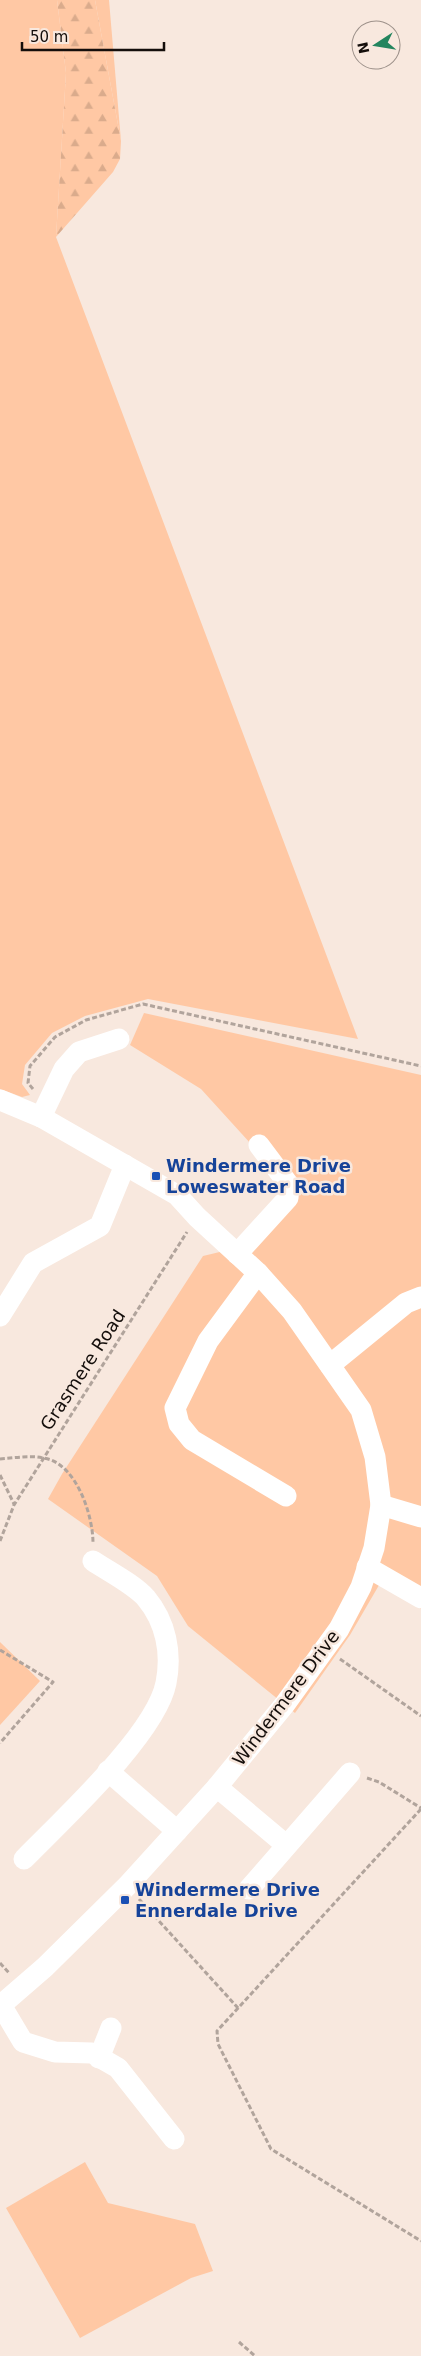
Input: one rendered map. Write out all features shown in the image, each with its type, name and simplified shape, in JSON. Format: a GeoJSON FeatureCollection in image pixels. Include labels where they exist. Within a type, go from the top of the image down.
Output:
{"type":"FeatureCollection","features":[{"type":"Feature","properties":{"kind":"street"},"geometry":{"type":"LineString","coordinates":[[44,1111],[64,1069],[79,1052],[119,1039]]}},
{"type":"Feature","properties":{"kind":"street","name":"Windermere Drive"},"geometry":{"type":"LineString","coordinates":[[0,1100],[44,1111],[177,1196],[258,1273],[292,1311],[361,1410],[375,1457],[381,1505],[374,1548],[361,1587],[339,1629],[285,1704],[216,1787],[127,1886],[45,1967],[1,2006]]}},
{"type":"Feature","properties":{"kind":"street"},"geometry":{"type":"LineString","coordinates":[[237,1254],[288,1198],[289,1185],[259,1146]]}},
{"type":"Feature","properties":{"kind":"street"},"geometry":{"type":"LineString","coordinates":[[0,1316],[33,1263],[100,1226],[126,1165]]}},
{"type":"Feature","properties":{"kind":"street"},"geometry":{"type":"LineString","coordinates":[[258,1273],[208,1342],[175,1408],[179,1424],[192,1440],[286,1496]]}},
{"type":"Feature","properties":{"kind":"street"},"geometry":{"type":"LineString","coordinates":[[330,1365],[406,1304],[421,1297]]}},
{"type":"Feature","properties":{"kind":"street"},"geometry":{"type":"LineString","coordinates":[[381,1505],[421,1517]]}},
{"type":"Feature","properties":{"kind":"street"},"geometry":{"type":"LineString","coordinates":[[24,1859],[108,1771],[148,1724],[166,1685],[169,1651],[161,1620],[145,1597],[93,1561]]}},
{"type":"Feature","properties":{"kind":"street"},"geometry":{"type":"LineString","coordinates":[[367,1567],[421,1598]]}},
{"type":"Feature","properties":{"kind":"street"},"geometry":{"type":"LineString","coordinates":[[108,1771],[177,1830]]}},
{"type":"Feature","properties":{"kind":"street"},"geometry":{"type":"LineString","coordinates":[[249,1889],[350,1773]]}},
{"type":"Feature","properties":{"kind":"street"},"geometry":{"type":"LineString","coordinates":[[216,1787],[286,1845]]}},
{"type":"Feature","properties":{"kind":"street"},"geometry":{"type":"LineString","coordinates":[[1,2006],[23,2042],[55,2052],[92,2053],[118,2068],[174,2139]]}},
{"type":"Feature","properties":{"kind":"street"},"geometry":{"type":"LineString","coordinates":[[100,2058],[111,2028]]}},
{"type":"Feature","properties":{"kind":"path"},"geometry":{"type":"LineString","coordinates":[[44,1111],[28,1083],[30,1066],[55,1037],[86,1020],[143,1004],[421,1066]]}},
{"type":"Feature","properties":{"kind":"path","name":"Grasmere Road"},"geometry":{"type":"LineString","coordinates":[[0,1541],[14,1505],[197,1217]]}},
{"type":"Feature","properties":{"kind":"path"},"geometry":{"type":"LineString","coordinates":[[0,1459],[44,1458],[60,1464],[76,1485],[88,1509],[93,1528],[93,1561]]}},
{"type":"Feature","properties":{"kind":"path"},"geometry":{"type":"LineString","coordinates":[[0,1475],[14,1505]]}},
{"type":"Feature","properties":{"kind":"path"},"geometry":{"type":"LineString","coordinates":[[325,1649],[421,1716]]}},
{"type":"Feature","properties":{"kind":"path"},"geometry":{"type":"LineString","coordinates":[[0,1650],[53,1682],[0,1743]]}},
{"type":"Feature","properties":{"kind":"path"},"geometry":{"type":"LineString","coordinates":[[350,1773],[379,1782],[421,1809],[218,2030],[218,2044],[270,2149],[421,2241]]}},
{"type":"Feature","properties":{"kind":"path"},"geometry":{"type":"LineString","coordinates":[[127,1886],[238,2008]]}},
{"type":"Feature","properties":{"kind":"path"},"geometry":{"type":"LineString","coordinates":[[239,2342],[255,2356]]}},
{"type":"Feature","properties":{"kind":"green space"},"geometry":{"type":"Polygon","coordinates":[[[0,0],[57,0],[66,73],[56,237],[358,1039],[148,999],[85,1016],[52,1033],[25,1065],[22,1084],[30,1095],[22,1097],[0,1089],[0,0]]]}},
{"type":"Feature","properties":{"kind":"green space"},"geometry":{"type":"Polygon","coordinates":[[[57,0],[95,0],[121,141],[120,159],[113,172],[56,237],[66,73],[57,0]]]}},
{"type":"Feature","properties":{"kind":"green space"},"geometry":{"type":"Polygon","coordinates":[[[95,0],[109,0],[121,141],[95,0]]]}},
{"type":"Feature","properties":{"kind":"green space"},"geometry":{"type":"Polygon","coordinates":[[[144,1013],[421,1075],[421,1609],[382,1580],[350,1635],[295,1713],[188,1626],[157,1576],[48,1499],[62,1474],[203,1256],[253,1244],[284,1199],[281,1177],[201,1089],[130,1045],[144,1013]]]}},
{"type":"Feature","properties":{"kind":"green space"},"geometry":{"type":"Polygon","coordinates":[[[0,1642],[40,1681],[0,1725],[0,1642]]]}},
{"type":"Feature","properties":{"kind":"green space"},"geometry":{"type":"Polygon","coordinates":[[[85,2162],[108,2203],[195,2224],[213,2271],[191,2278],[80,2338],[6,2208],[85,2162]]]}},
{"type":"Feature","properties":{"kind":"place","name":"Windermere Drive Loweswater Road"},"geometry":{"type":"Point","coordinates":[156,1176]}},
{"type":"Feature","properties":{"kind":"place","name":"Windermere Drive Ennerdale Drive"},"geometry":{"type":"Point","coordinates":[125,1900]}}]}
